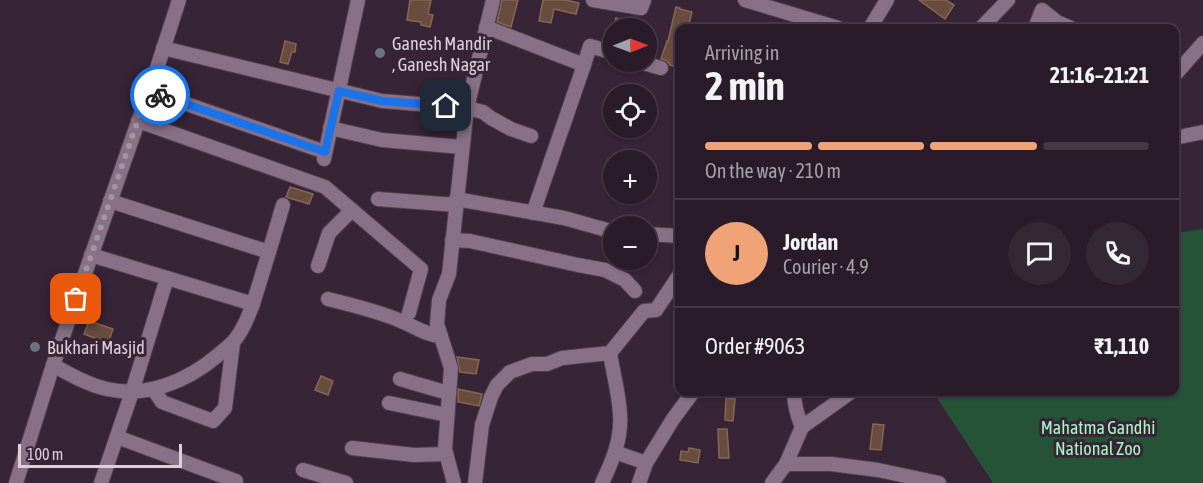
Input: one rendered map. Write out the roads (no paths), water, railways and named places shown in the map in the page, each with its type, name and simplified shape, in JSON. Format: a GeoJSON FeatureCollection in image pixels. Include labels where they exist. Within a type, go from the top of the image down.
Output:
{"type":"FeatureCollection","features":[{"type":"Feature","properties":{"kind":"street"},"geometry":{"type":"LineString","coordinates":[[16,483],[52,365],[179,0]]}},
{"type":"Feature","properties":{"kind":"street"},"geometry":{"type":"LineString","coordinates":[[148,91],[324,155],[358,0]]}},
{"type":"Feature","properties":{"kind":"street"},"geometry":{"type":"LineString","coordinates":[[454,483],[446,454],[445,438],[451,368],[437,324],[439,300],[449,274],[467,108],[493,0]]}},
{"type":"Feature","properties":{"kind":"street"},"geometry":{"type":"LineString","coordinates":[[593,0],[642,4]]}},
{"type":"Feature","properties":{"kind":"street"},"geometry":{"type":"LineString","coordinates":[[745,0],[825,24]]}},
{"type":"Feature","properties":{"kind":"street"},"geometry":{"type":"LineString","coordinates":[[872,24],[887,0]]}},
{"type":"Feature","properties":{"kind":"street"},"geometry":{"type":"LineString","coordinates":[[985,24],[1008,0]]}},
{"type":"Feature","properties":{"kind":"street"},"geometry":{"type":"LineString","coordinates":[[1037,24],[1042,10],[1062,24]]}},
{"type":"Feature","properties":{"kind":"street"},"geometry":{"type":"LineString","coordinates":[[486,27],[584,65]]}},
{"type":"Feature","properties":{"kind":"street"},"geometry":{"type":"LineString","coordinates":[[1179,67],[1203,43]]}},
{"type":"Feature","properties":{"kind":"street"},"geometry":{"type":"LineString","coordinates":[[533,213],[590,46],[603,50]]}},
{"type":"Feature","properties":{"kind":"street"},"geometry":{"type":"LineString","coordinates":[[163,48],[382,101],[467,108],[483,112],[511,129],[531,136]]}},
{"type":"Feature","properties":{"kind":"street"},"geometry":{"type":"LineString","coordinates":[[657,67],[661,68]]}},
{"type":"Feature","properties":{"kind":"street"},"geometry":{"type":"LineString","coordinates":[[138,121],[325,187],[421,269],[409,313]]}},
{"type":"Feature","properties":{"kind":"street"},"geometry":{"type":"LineString","coordinates":[[330,128],[382,140],[462,147]]}},
{"type":"Feature","properties":{"kind":"street"},"geometry":{"type":"LineString","coordinates":[[1179,137],[1203,132]]}},
{"type":"Feature","properties":{"kind":"street"},"geometry":{"type":"LineString","coordinates":[[378,199],[456,202],[564,218],[603,229]]}},
{"type":"Feature","properties":{"kind":"street"},"geometry":{"type":"LineString","coordinates":[[110,201],[269,252]]}},
{"type":"Feature","properties":{"kind":"street"},"geometry":{"type":"LineString","coordinates":[[52,365],[106,389],[132,392],[154,390],[205,366],[233,343],[242,330],[253,304],[283,205]]}},
{"type":"Feature","properties":{"kind":"street"},"geometry":{"type":"LineString","coordinates":[[318,266],[329,232],[352,210]]}},
{"type":"Feature","properties":{"kind":"street"},"geometry":{"type":"LineString","coordinates":[[657,235],[675,236]]}},
{"type":"Feature","properties":{"kind":"street"},"geometry":{"type":"LineString","coordinates":[[452,240],[470,241],[605,270],[625,280],[634,291]]}},
{"type":"Feature","properties":{"kind":"street"},"geometry":{"type":"LineString","coordinates":[[91,255],[253,304]]}},
{"type":"Feature","properties":{"kind":"street"},"geometry":{"type":"LineString","coordinates":[[101,483],[167,278]]}},
{"type":"Feature","properties":{"kind":"street"},"geometry":{"type":"LineString","coordinates":[[475,483],[482,425],[497,385],[510,372],[532,364],[547,364],[562,358],[610,353],[644,311],[656,310],[675,282]]}},
{"type":"Feature","properties":{"kind":"street"},"geometry":{"type":"LineString","coordinates":[[328,299],[400,321],[431,335],[441,336]]}},
{"type":"Feature","properties":{"kind":"street"},"geometry":{"type":"LineString","coordinates":[[154,390],[162,402],[213,421],[225,408],[233,343]]}},
{"type":"Feature","properties":{"kind":"street"},"geometry":{"type":"LineString","coordinates":[[602,483],[615,452],[620,432],[621,415],[610,353]]}},
{"type":"Feature","properties":{"kind":"street"},"geometry":{"type":"LineString","coordinates":[[400,379],[441,391],[449,391]]}},
{"type":"Feature","properties":{"kind":"street"},"geometry":{"type":"LineString","coordinates":[[639,483],[646,463],[690,396]]}},
{"type":"Feature","properties":{"kind":"street"},"geometry":{"type":"LineString","coordinates":[[794,396],[796,414],[802,427]]}},
{"type":"Feature","properties":{"kind":"street"},"geometry":{"type":"LineString","coordinates":[[772,483],[786,464],[802,427],[845,396]]}},
{"type":"Feature","properties":{"kind":"street"},"geometry":{"type":"LineString","coordinates":[[389,403],[447,415]]}},
{"type":"Feature","properties":{"kind":"street"},"geometry":{"type":"LineString","coordinates":[[117,437],[236,481],[235,483]]}},
{"type":"Feature","properties":{"kind":"street"},"geometry":{"type":"LineString","coordinates":[[352,448],[414,454],[446,454]]}},
{"type":"Feature","properties":{"kind":"street"},"geometry":{"type":"LineString","coordinates":[[615,452],[646,463]]}},
{"type":"Feature","properties":{"kind":"street"},"geometry":{"type":"LineString","coordinates":[[786,464],[831,464],[866,468],[939,483]]}},
{"type":"Feature","properties":{"kind":"street"},"geometry":{"type":"LineString","coordinates":[[303,470],[346,483]]}},
{"type":"Feature","properties":{"kind":"place","name":"Ganesh Mandir , Ganesh Nagar"},"geometry":{"type":"Point","coordinates":[380,53]}},
{"type":"Feature","properties":{"kind":"place","name":"Bukhari Masjid"},"geometry":{"type":"Point","coordinates":[35,347]}},
{"type":"Feature","properties":{"kind":"park label","name":"Mahatma Gandhi National Zoo"},"geometry":{"type":"Point","coordinates":[1098,437]}}]}
